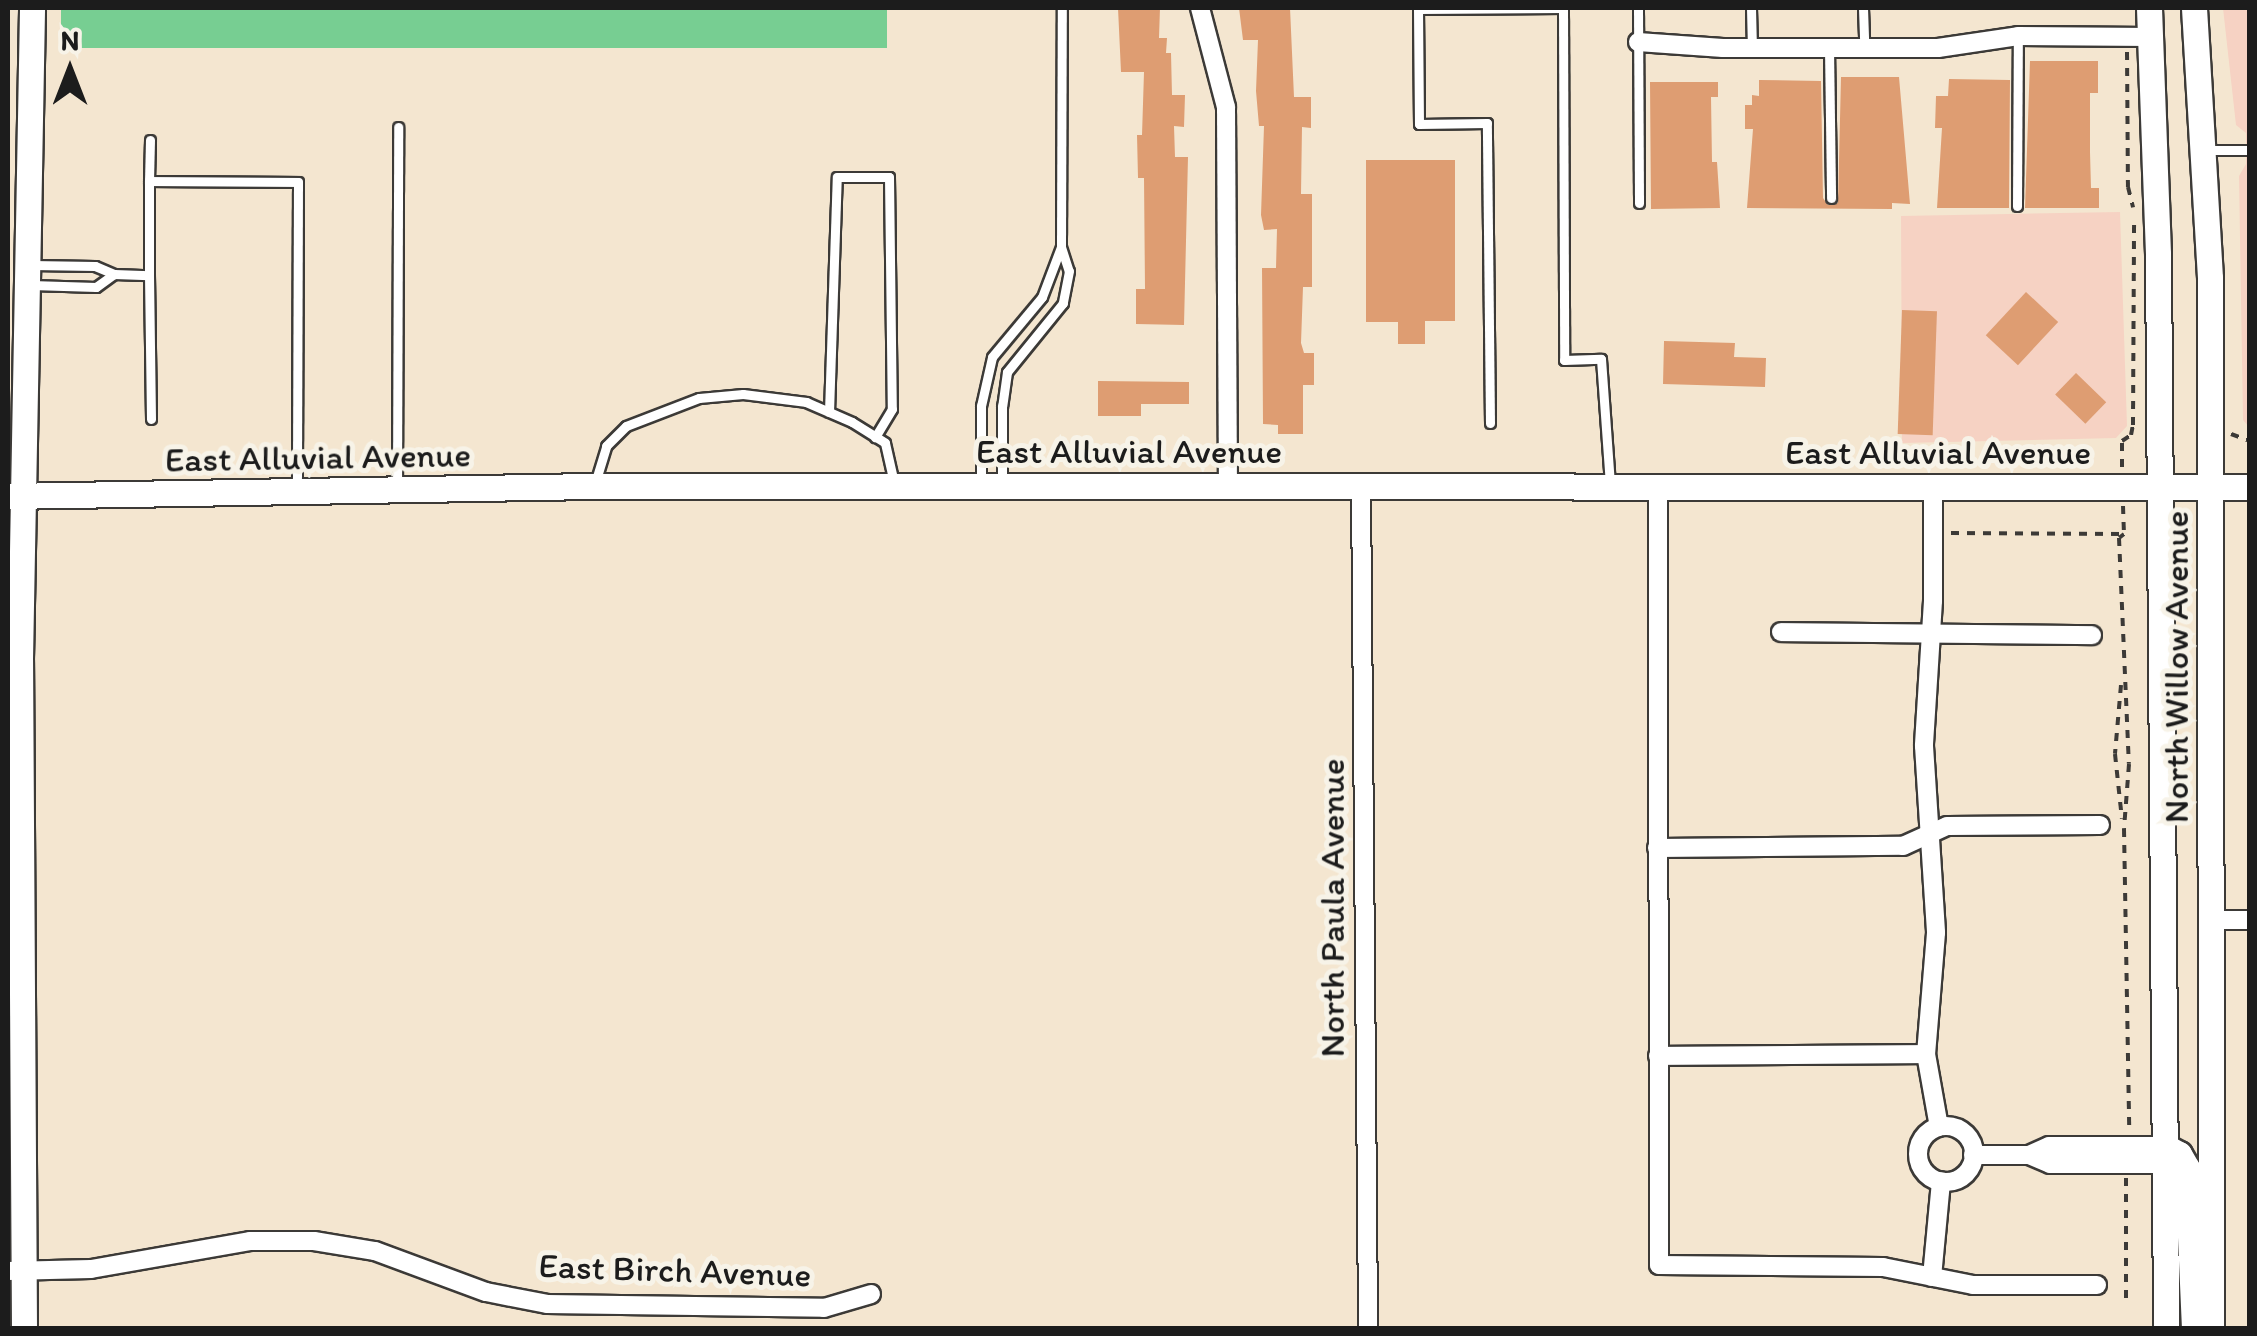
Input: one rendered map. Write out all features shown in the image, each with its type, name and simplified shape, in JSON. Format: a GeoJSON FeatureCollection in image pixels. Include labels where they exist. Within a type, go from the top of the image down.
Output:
{"type":"FeatureCollection","features":[{"type":"Feature","properties":{"kind":"main road"},"geometry":{"type":"LineString","coordinates":[[24,1328],[16,1271],[15,497],[32,8]]}},
{"type":"Feature","properties":{"kind":"main road","name":"North Willow Avenue"},"geometry":{"type":"LineString","coordinates":[[2149,8],[2138,37],[2158,486],[2166,1328]]}},
{"type":"Feature","properties":{"kind":"main road","name":"North Willow Avenue"},"geometry":{"type":"LineString","coordinates":[[2194,8],[2206,150],[2212,486],[2208,920],[2211,1328]]}},
{"type":"Feature","properties":{"kind":"main road","name":"East Alluvial Avenue"},"geometry":{"type":"LineString","coordinates":[[15,497],[595,486],[2250,487]]}},
{"type":"Feature","properties":{"kind":"main road"},"geometry":{"type":"LineString","coordinates":[[2164,1155],[2180,1154],[2187,1168],[2194,1328]]}},
{"type":"Feature","properties":{"kind":"street"},"geometry":{"type":"LineString","coordinates":[[1200,8],[1226,120],[1228,488]]}},
{"type":"Feature","properties":{"kind":"street"},"geometry":{"type":"LineString","coordinates":[[1638,42],[1752,48],[1938,48],[2018,36],[2138,37]]}},
{"type":"Feature","properties":{"kind":"street","name":"North Paula Avenue"},"geometry":{"type":"LineString","coordinates":[[1362,486],[1368,1328]]}},
{"type":"Feature","properties":{"kind":"street"},"geometry":{"type":"LineString","coordinates":[[1658,486],[1659,1265],[1883,1267],[1974,1285],[2097,1285]]}},
{"type":"Feature","properties":{"kind":"street"},"geometry":{"type":"LineString","coordinates":[[1932,487],[1933,601],[1924,746],[1936,932],[1926,1054],[1939,1127]]}},
{"type":"Feature","properties":{"kind":"street"},"geometry":{"type":"LineString","coordinates":[[1781,632],[2092,635]]}},
{"type":"Feature","properties":{"kind":"street"},"geometry":{"type":"LineString","coordinates":[[1657,848],[1903,846],[1947,826],[2100,825]]}},
{"type":"Feature","properties":{"kind":"street"},"geometry":{"type":"LineString","coordinates":[[2208,920],[2250,920]]}},
{"type":"Feature","properties":{"kind":"street"},"geometry":{"type":"LineString","coordinates":[[1658,1056],[1926,1054]]}},
{"type":"Feature","properties":{"kind":"street"},"geometry":{"type":"LineString","coordinates":[[1939,1127],[1964,1133],[1974,1155],[1964,1175],[1942,1181],[1924,1170],[1918,1154],[1924,1137],[1939,1127]]}},
{"type":"Feature","properties":{"kind":"street"},"geometry":{"type":"LineString","coordinates":[[1974,1155],[2029,1155],[2049,1146],[2164,1155]]}},
{"type":"Feature","properties":{"kind":"street"},"geometry":{"type":"LineString","coordinates":[[1932,1276],[1942,1181]]}},
{"type":"Feature","properties":{"kind":"street","name":"East Birch Avenue"},"geometry":{"type":"LineString","coordinates":[[16,1271],[91,1269],[250,1240],[314,1240],[375,1251],[486,1292],[548,1304],[824,1308],[871,1294]]}},
{"type":"Feature","properties":{"kind":"lane"},"geometry":{"type":"LineString","coordinates":[[992,486],[1007,372],[1062,303],[1069,272],[1061,248],[1062,8]]}},
{"type":"Feature","properties":{"kind":"lane"},"geometry":{"type":"LineString","coordinates":[[1490,423],[1487,123],[1419,124],[1418,8],[1563,8],[1564,360],[1601,359],[1610,486]]}},
{"type":"Feature","properties":{"kind":"lane"},"geometry":{"type":"LineString","coordinates":[[1638,8],[1639,202]]}},
{"type":"Feature","properties":{"kind":"lane"},"geometry":{"type":"LineString","coordinates":[[1751,8],[1752,48]]}},
{"type":"Feature","properties":{"kind":"lane"},"geometry":{"type":"LineString","coordinates":[[1863,8],[1864,46]]}},
{"type":"Feature","properties":{"kind":"lane"},"geometry":{"type":"LineString","coordinates":[[2017,206],[2018,36]]}},
{"type":"Feature","properties":{"kind":"lane"},"geometry":{"type":"LineString","coordinates":[[1829,46],[1831,198]]}},
{"type":"Feature","properties":{"kind":"lane"},"geometry":{"type":"LineString","coordinates":[[397,491],[398,126]]}},
{"type":"Feature","properties":{"kind":"lane"},"geometry":{"type":"LineString","coordinates":[[150,140],[151,419]]}},
{"type":"Feature","properties":{"kind":"lane"},"geometry":{"type":"LineString","coordinates":[[2206,150],[2250,150]]}},
{"type":"Feature","properties":{"kind":"lane"},"geometry":{"type":"LineString","coordinates":[[829,412],[838,177],[889,177],[892,409],[875,437]]}},
{"type":"Feature","properties":{"kind":"lane"},"geometry":{"type":"LineString","coordinates":[[149,181],[298,182],[297,493]]}},
{"type":"Feature","properties":{"kind":"lane"},"geometry":{"type":"LineString","coordinates":[[992,486],[981,406],[992,357],[1042,297],[1061,248]]}},
{"type":"Feature","properties":{"kind":"lane"},"geometry":{"type":"LineString","coordinates":[[25,275],[95,266],[114,274],[148,275]]}},
{"type":"Feature","properties":{"kind":"lane"},"geometry":{"type":"LineString","coordinates":[[25,275],[96,287],[114,274]]}},
{"type":"Feature","properties":{"kind":"lane"},"geometry":{"type":"LineString","coordinates":[[595,486],[606,446],[614,436],[658,410],[699,398],[743,394],[806,402],[875,437],[890,451],[894,485]]}},
{"type":"Feature","properties":{"kind":"path"},"geometry":{"type":"LineString","coordinates":[[2131,435],[2134,212],[2128,188],[2138,37]]}},
{"type":"Feature","properties":{"kind":"path"},"geometry":{"type":"LineString","coordinates":[[1952,533],[2124,534],[2119,538],[2129,764],[2124,829],[2126,1305]]}},
{"type":"Feature","properties":{"kind":"path"},"geometry":{"type":"LineString","coordinates":[[2123,676],[2115,754],[2124,829]]}},
{"type":"Feature","properties":{"kind":"shaded area"},"geometry":{"type":"Polygon","coordinates":[[[2223,8],[2249,8],[2249,427],[2243,420],[2239,176],[2246,164],[2246,133],[2236,125],[2223,8]]]}},
{"type":"Feature","properties":{"kind":"shaded area"},"geometry":{"type":"Polygon","coordinates":[[[2120,212],[2127,426],[2116,438],[1902,443],[1901,216],[2120,212]]]}},
{"type":"Feature","properties":{"kind":"green space"},"geometry":{"type":"Polygon","coordinates":[[[61,8],[887,8],[887,48],[61,48],[61,8]]]}},
{"type":"Feature","properties":{"kind":"building"},"geometry":{"type":"Polygon","coordinates":[[[1118,8],[1160,8],[1159,38],[1167,38],[1166,53],[1171,53],[1172,95],[1185,95],[1184,127],[1174,126],[1175,157],[1188,157],[1184,325],[1136,324],[1136,289],[1145,289],[1144,178],[1138,178],[1137,135],[1142,135],[1144,72],[1121,72],[1118,8]]]}},
{"type":"Feature","properties":{"kind":"building"},"geometry":{"type":"Polygon","coordinates":[[[1239,8],[1290,8],[1294,97],[1311,97],[1311,128],[1302,127],[1301,194],[1312,194],[1312,287],[1303,287],[1301,343],[1304,353],[1314,353],[1314,385],[1303,385],[1303,434],[1278,434],[1278,425],[1263,424],[1262,268],[1276,268],[1277,229],[1264,230],[1261,215],[1264,126],[1259,126],[1256,91],[1258,40],[1243,40],[1239,8]]]}},
{"type":"Feature","properties":{"kind":"building"},"geometry":{"type":"Polygon","coordinates":[[[2030,61],[2098,61],[2098,93],[2090,93],[2090,152],[2091,188],[2099,188],[2099,208],[2025,208],[2030,61]]]}},
{"type":"Feature","properties":{"kind":"building"},"geometry":{"type":"Polygon","coordinates":[[[1841,77],[1899,77],[1910,204],[1892,203],[1892,209],[1747,208],[1753,129],[1745,129],[1745,105],[1752,105],[1752,95],[1759,96],[1759,80],[1821,81],[1823,198],[1828,205],[1838,203],[1841,77]]]}},
{"type":"Feature","properties":{"kind":"building"},"geometry":{"type":"Polygon","coordinates":[[[1949,79],[2010,80],[2009,208],[1937,208],[1942,128],[1935,128],[1936,96],[1948,96],[1949,79]]]}},
{"type":"Feature","properties":{"kind":"building"},"geometry":{"type":"Polygon","coordinates":[[[1650,82],[1718,82],[1718,97],[1711,97],[1712,162],[1717,162],[1720,208],[1651,209],[1650,82]]]}},
{"type":"Feature","properties":{"kind":"building"},"geometry":{"type":"Polygon","coordinates":[[[1366,160],[1455,160],[1455,321],[1425,321],[1425,344],[1398,344],[1398,322],[1366,322],[1366,160]]]}},
{"type":"Feature","properties":{"kind":"building"},"geometry":{"type":"Polygon","coordinates":[[[2026,292],[2058,322],[2018,365],[1986,335],[2026,292]]]}},
{"type":"Feature","properties":{"kind":"building"},"geometry":{"type":"Polygon","coordinates":[[[1902,310],[1937,311],[1933,435],[1898,434],[1902,310]]]}},
{"type":"Feature","properties":{"kind":"building"},"geometry":{"type":"Polygon","coordinates":[[[1664,341],[1735,343],[1734,357],[1766,358],[1765,387],[1663,384],[1664,341]]]}},
{"type":"Feature","properties":{"kind":"building"},"geometry":{"type":"Polygon","coordinates":[[[2076,373],[2106,402],[2085,424],[2055,395],[2076,373]]]}},
{"type":"Feature","properties":{"kind":"building"},"geometry":{"type":"Polygon","coordinates":[[[1098,381],[1189,382],[1189,404],[1141,404],[1141,416],[1098,416],[1098,381]]]}}]}
